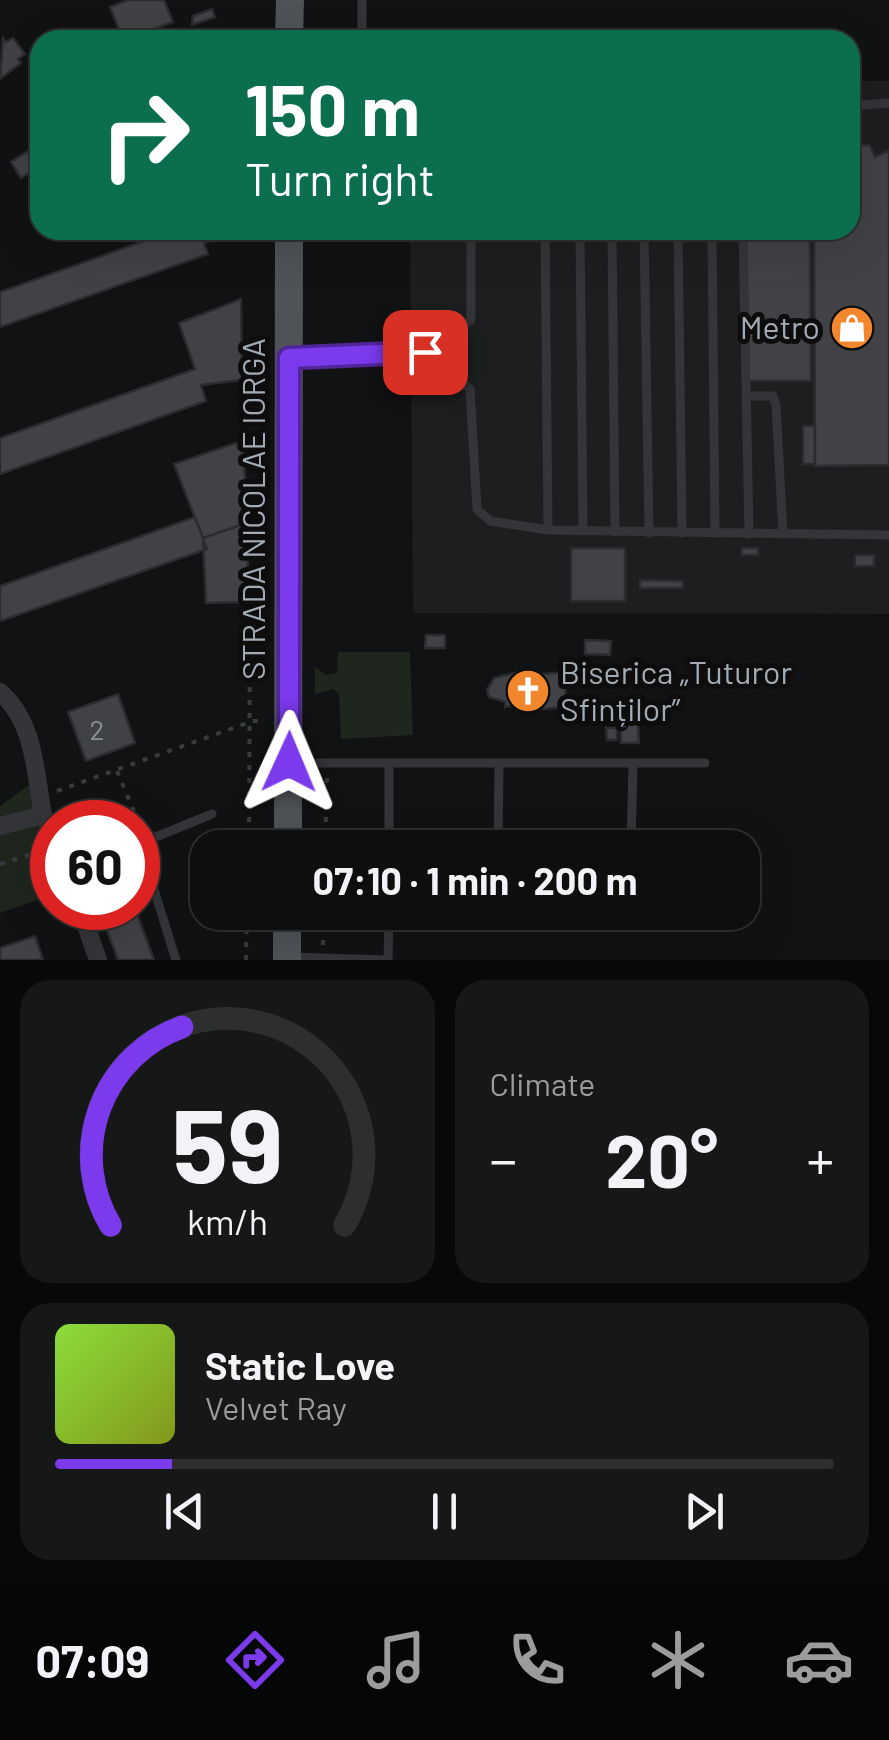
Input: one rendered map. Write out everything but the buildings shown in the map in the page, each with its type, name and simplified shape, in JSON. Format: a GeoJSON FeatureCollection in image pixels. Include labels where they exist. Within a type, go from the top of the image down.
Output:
{"type":"FeatureCollection","features":[{"type":"Feature","properties":{"kind":"main road"},"geometry":{"type":"LineString","coordinates":[[290,0],[290,30]]}},
{"type":"Feature","properties":{"kind":"main road","name":"STRADA NICOLAE IORGA"},"geometry":{"type":"LineString","coordinates":[[288,830],[289,240]]}},
{"type":"Feature","properties":{"kind":"main road"},"geometry":{"type":"LineString","coordinates":[[287,958],[288,930]]}},
{"type":"Feature","properties":{"kind":"street"},"geometry":{"type":"LineString","coordinates":[[0,692],[14,704],[26,727],[42,800]]}},
{"type":"Feature","properties":{"kind":"street"},"geometry":{"type":"LineString","coordinates":[[0,826],[30,818]]}},
{"type":"Feature","properties":{"kind":"street"},"geometry":{"type":"LineString","coordinates":[[88,930],[98,960]]}},
{"type":"Feature","properties":{"kind":"lane"},"geometry":{"type":"LineString","coordinates":[[362,0],[362,30]]}},
{"type":"Feature","properties":{"kind":"lane"},"geometry":{"type":"LineString","coordinates":[[860,105],[889,103]]}},
{"type":"Feature","properties":{"kind":"lane"},"geometry":{"type":"LineString","coordinates":[[289,358],[425,352],[471,320],[471,240]]}},
{"type":"Feature","properties":{"kind":"lane"},"geometry":{"type":"LineString","coordinates":[[545,240],[548,530]]}},
{"type":"Feature","properties":{"kind":"lane"},"geometry":{"type":"LineString","coordinates":[[580,240],[582,531]]}},
{"type":"Feature","properties":{"kind":"lane"},"geometry":{"type":"LineString","coordinates":[[612,240],[615,532]]}},
{"type":"Feature","properties":{"kind":"lane"},"geometry":{"type":"LineString","coordinates":[[644,240],[649,533]]}},
{"type":"Feature","properties":{"kind":"lane"},"geometry":{"type":"LineString","coordinates":[[678,240],[682,533]]}},
{"type":"Feature","properties":{"kind":"lane"},"geometry":{"type":"LineString","coordinates":[[712,240],[714,534]]}},
{"type":"Feature","properties":{"kind":"lane"},"geometry":{"type":"LineString","coordinates":[[743,240],[749,534]]}},
{"type":"Feature","properties":{"kind":"lane"},"geometry":{"type":"LineString","coordinates":[[425,352],[470,389],[476,509],[490,522],[548,530],[889,536]]}},
{"type":"Feature","properties":{"kind":"lane"},"geometry":{"type":"LineString","coordinates":[[746,396],[772,396],[776,405],[783,534]]}},
{"type":"Feature","properties":{"kind":"lane"},"geometry":{"type":"LineString","coordinates":[[289,762],[705,763]]}},
{"type":"Feature","properties":{"kind":"lane"},"geometry":{"type":"LineString","coordinates":[[631,830],[633,763]]}},
{"type":"Feature","properties":{"kind":"lane"},"geometry":{"type":"LineString","coordinates":[[498,830],[499,764]]}},
{"type":"Feature","properties":{"kind":"lane"},"geometry":{"type":"LineString","coordinates":[[389,765],[389,830]]}},
{"type":"Feature","properties":{"kind":"lane"},"geometry":{"type":"LineString","coordinates":[[160,835],[212,814]]}},
{"type":"Feature","properties":{"kind":"lane"},"geometry":{"type":"LineString","coordinates":[[160,914],[176,960]]}},
{"type":"Feature","properties":{"kind":"lane"},"geometry":{"type":"LineString","coordinates":[[287,958],[388,960],[389,930]]}},
{"type":"Feature","properties":{"kind":"path"},"geometry":{"type":"LineString","coordinates":[[250,830],[252,606],[290,599]]}},
{"type":"Feature","properties":{"kind":"path"},"geometry":{"type":"LineString","coordinates":[[68,800],[117,771],[253,721],[290,721]]}},
{"type":"Feature","properties":{"kind":"path"},"geometry":{"type":"LineString","coordinates":[[325,830],[327,763]]}},
{"type":"Feature","properties":{"kind":"path"},"geometry":{"type":"LineString","coordinates":[[117,771],[128,800]]}},
{"type":"Feature","properties":{"kind":"path"},"geometry":{"type":"LineString","coordinates":[[0,864],[30,855]]}},
{"type":"Feature","properties":{"kind":"path"},"geometry":{"type":"LineString","coordinates":[[246,960],[247,930]]}},
{"type":"Feature","properties":{"kind":"path"},"geometry":{"type":"LineString","coordinates":[[323,958],[324,930]]}},
{"type":"Feature","properties":{"kind":"shaded area"},"geometry":{"type":"Polygon","coordinates":[[[860,81],[889,81],[889,614],[413,613],[410,240],[860,240],[860,81]]]}},
{"type":"Feature","properties":{"kind":"shaded area"},"geometry":{"type":"Polygon","coordinates":[[[338,652],[410,652],[413,735],[341,739],[339,694],[333,689],[315,694],[315,667],[326,675],[337,673],[338,652]]]}},
{"type":"Feature","properties":{"kind":"shaded area"},"geometry":{"type":"Polygon","coordinates":[[[29,785],[34,800],[30,800],[30,903],[0,913],[0,806],[29,785]]]}},
{"type":"Feature","properties":{"kind":"place","name":"Metro"},"geometry":{"type":"Point","coordinates":[852,328]}},
{"type":"Feature","properties":{"kind":"place","name":"Biserica „Tuturor Sfinților”"},"geometry":{"type":"Point","coordinates":[528,691]}},
{"type":"Feature","properties":{"kind":"route"},"geometry":{"type":"LineString","coordinates":[[289,762],[289,358],[425,352]]}}]}
